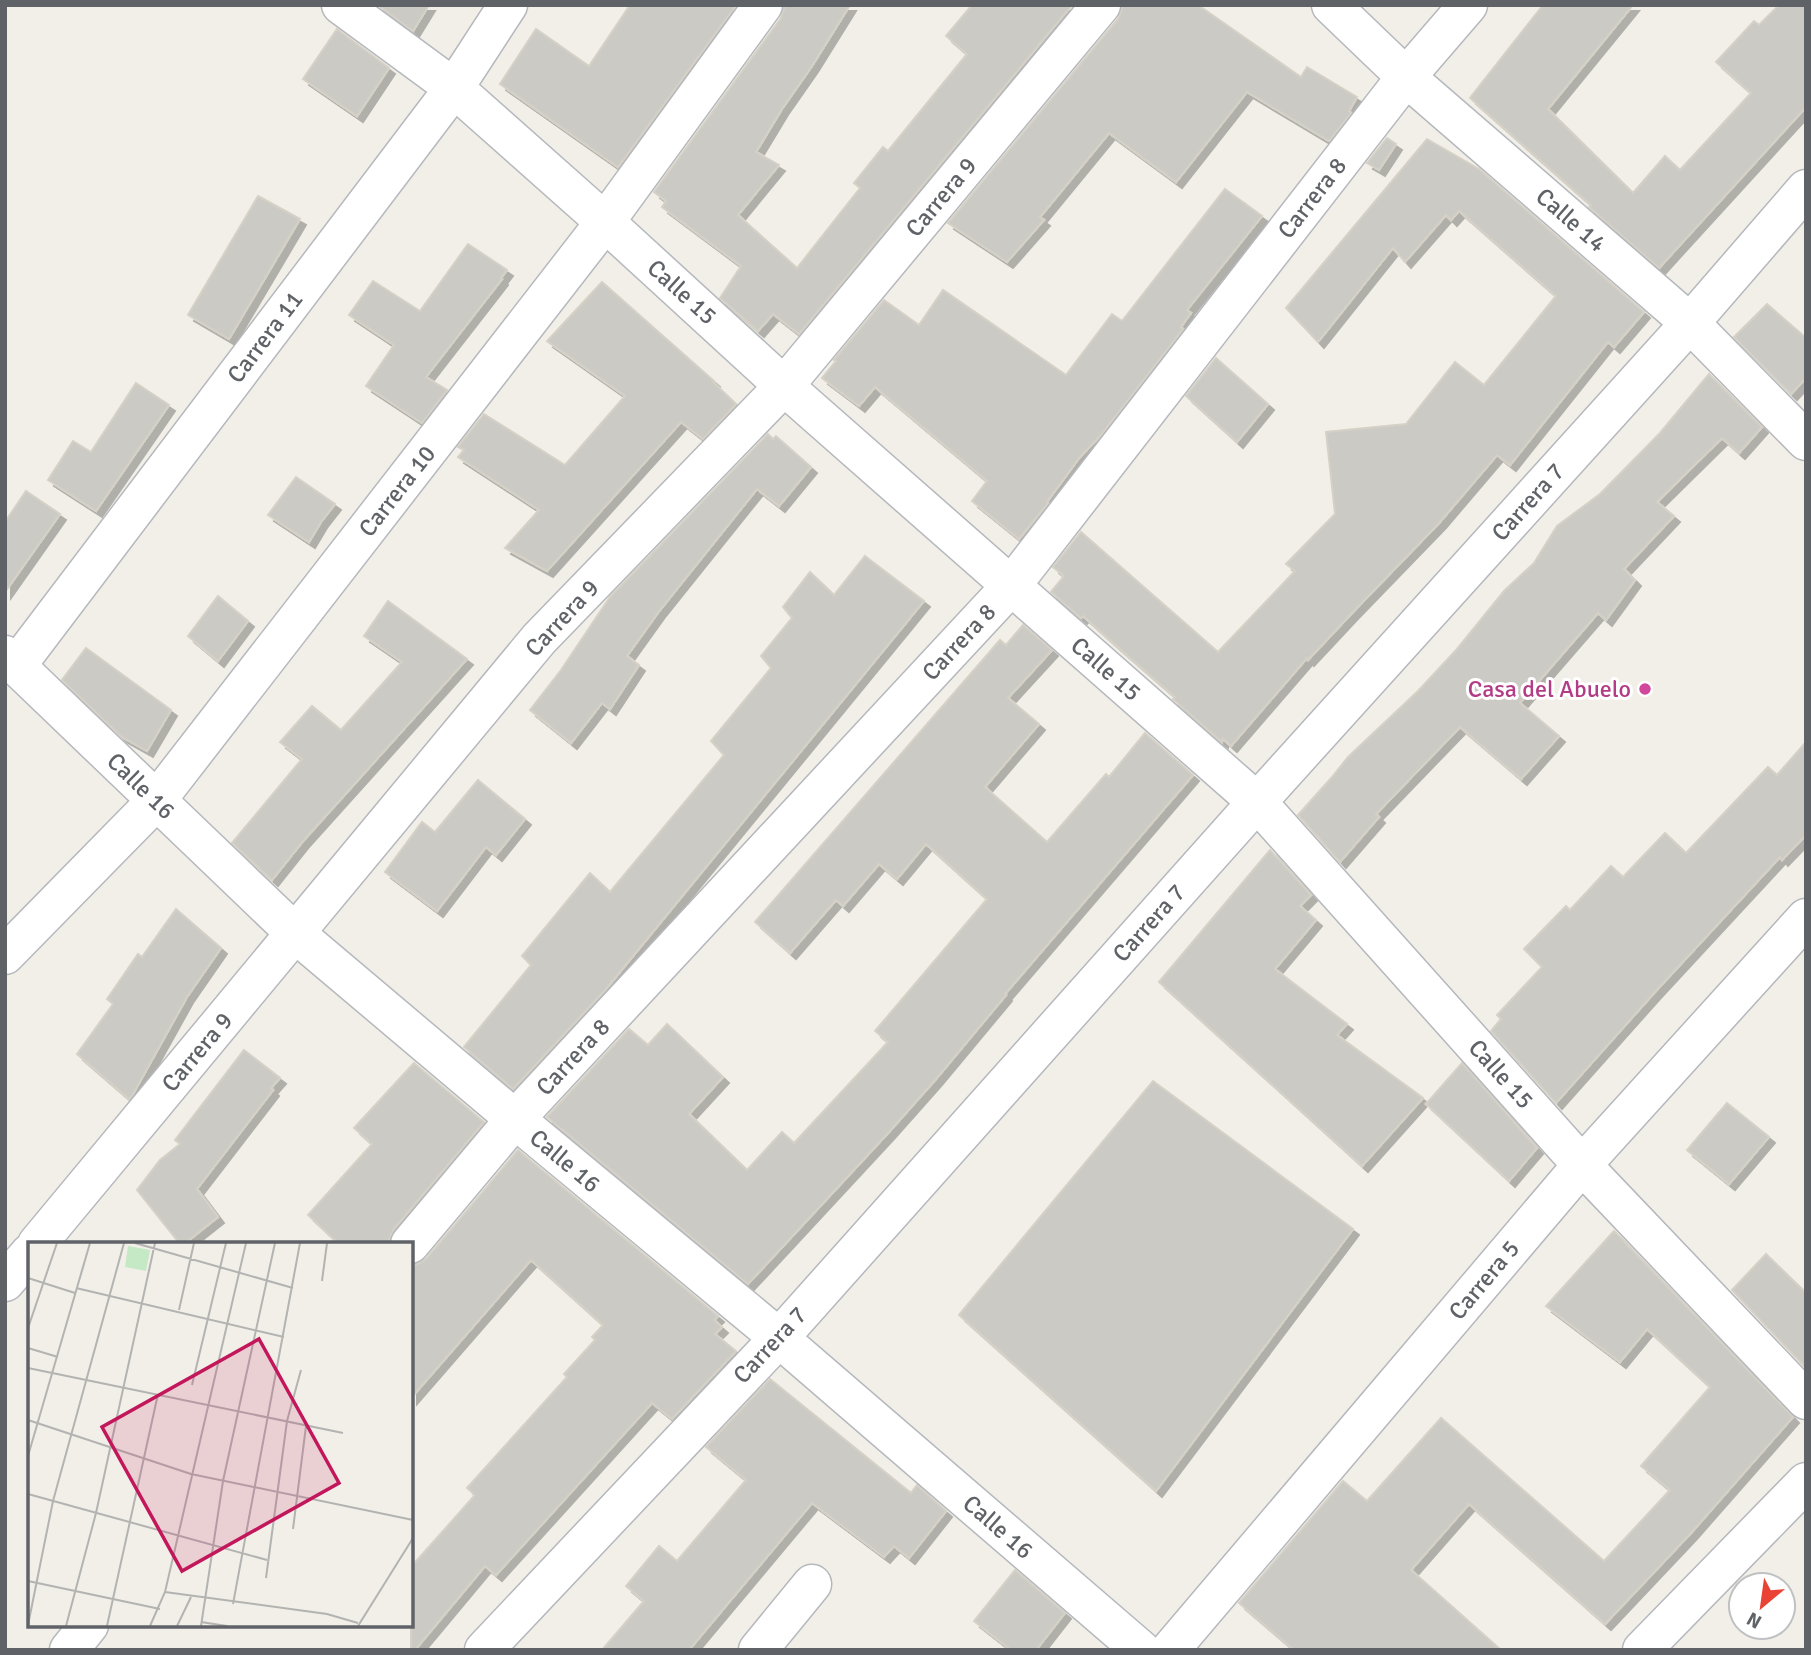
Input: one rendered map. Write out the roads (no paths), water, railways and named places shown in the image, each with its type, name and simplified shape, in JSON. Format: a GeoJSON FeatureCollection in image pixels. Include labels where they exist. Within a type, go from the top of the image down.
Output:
{"type":"FeatureCollection","features":[{"type":"Feature","properties":{"kind":"street","name":"Calle 15"},"geometry":{"type":"LineString","coordinates":[[341,5],[454,88],[784,386],[1257,802],[1582,1165],[1806,1400]]}},
{"type":"Feature","properties":{"kind":"street","name":"Carrera 11"},"geometry":{"type":"LineString","coordinates":[[11,660],[454,88],[508,5]]}},
{"type":"Feature","properties":{"kind":"street","name":"Carrera 10"},"geometry":{"type":"LineString","coordinates":[[5,956],[156,801],[605,222],[763,5]]}},
{"type":"Feature","properties":{"kind":"street","name":"Carrera 9"},"geometry":{"type":"LineString","coordinates":[[39,1242],[539,639],[784,386],[1101,5]]}},
{"type":"Feature","properties":{"kind":"street","name":"Calle 14"},"geometry":{"type":"LineString","coordinates":[[1331,5],[1406,77],[1690,323],[1806,441]]}},
{"type":"Feature","properties":{"kind":"street","name":"Carrera 8"},"geometry":{"type":"LineString","coordinates":[[412,1242],[515,1119],[1011,586],[1406,77],[1468,5]]}},
{"type":"Feature","properties":{"kind":"street","name":"Carrera 7"},"geometry":{"type":"LineString","coordinates":[[484,1650],[779,1338],[1257,802],[1690,323],[1806,189]]}},
{"type":"Feature","properties":{"kind":"street","name":"Calle 16"},"geometry":{"type":"LineString","coordinates":[[11,660],[296,934],[779,1338],[1141,1650]]}},
{"type":"Feature","properties":{"kind":"street","name":"Carrera 5"},"geometry":{"type":"LineString","coordinates":[[1170,1650],[1582,1165],[1806,918]]}},
{"type":"Feature","properties":{"kind":"street"},"geometry":{"type":"LineString","coordinates":[[5,1282],[28,1255]]}},
{"type":"Feature","properties":{"kind":"street"},"geometry":{"type":"LineString","coordinates":[[1642,1650],[1806,1482]]}},
{"type":"Feature","properties":{"kind":"street"},"geometry":{"type":"LineString","coordinates":[[758,1650],[812,1584]]}},
{"type":"Feature","properties":{"kind":"street"},"geometry":{"type":"LineString","coordinates":[[69,1650],[87,1627]]}},
{"type":"Feature","properties":{"kind":"place","name":"Casa del Abuelo"},"geometry":{"type":"Point","coordinates":[1645,689]}}]}
